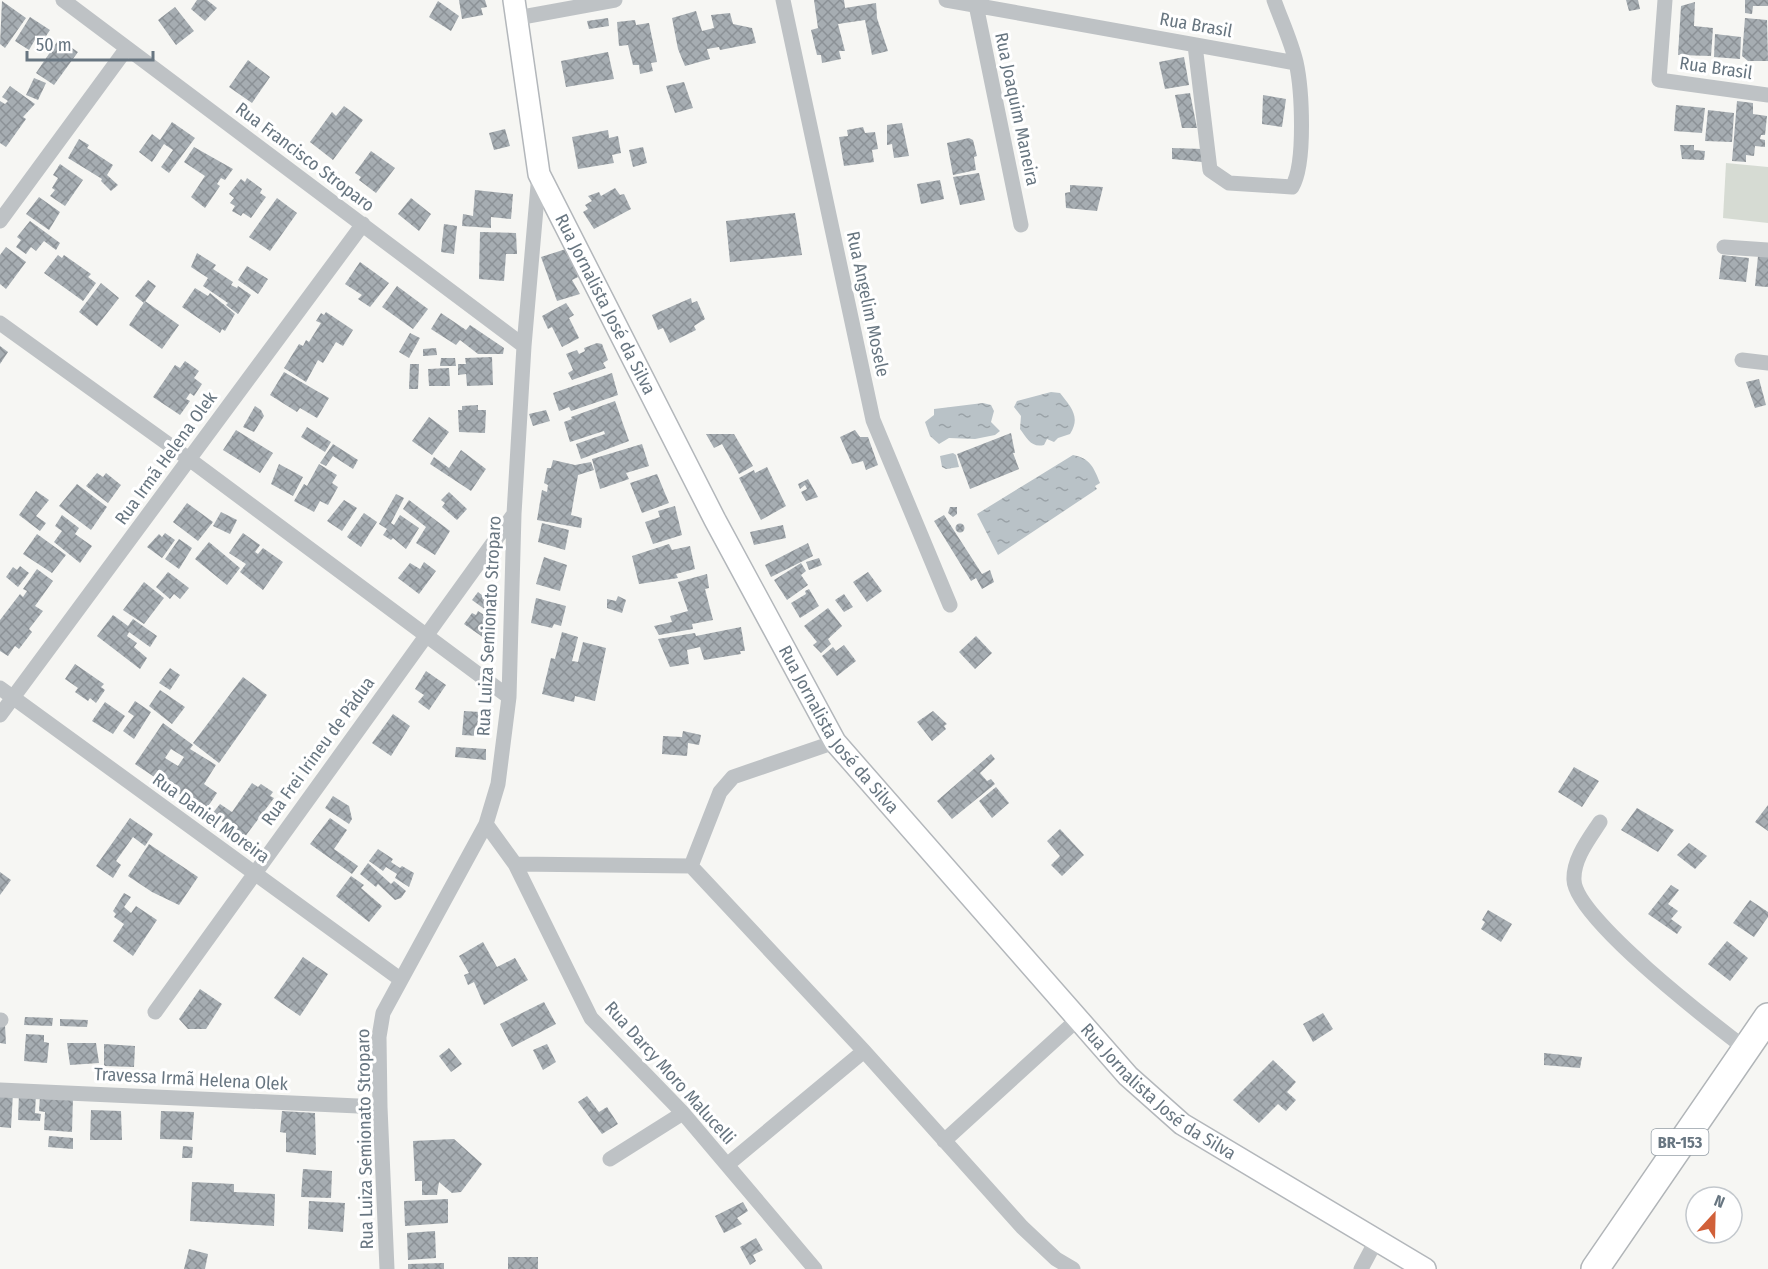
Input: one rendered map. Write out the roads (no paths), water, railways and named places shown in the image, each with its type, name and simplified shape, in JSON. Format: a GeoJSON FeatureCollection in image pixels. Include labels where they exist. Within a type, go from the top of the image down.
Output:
{"type":"FeatureCollection","features":[{"type":"Feature","properties":{"kind":"highway","name":"BR-153"},"geometry":{"type":"LineString","coordinates":[[1595,1269],[1768,1017]]}},
{"type":"Feature","properties":{"kind":"main road","name":"Rua Jornalista José da Silva"},"geometry":{"type":"LineString","coordinates":[[516,9],[539,174],[715,520],[835,742],[1128,1076],[1182,1124],[1425,1269]]}},
{"type":"Feature","properties":{"kind":"street","name":"Rua Francisco Stroparo"},"geometry":{"type":"LineString","coordinates":[[63,0],[524,346]]}},
{"type":"Feature","properties":{"kind":"street"},"geometry":{"type":"LineString","coordinates":[[516,9],[615,0]]}},
{"type":"Feature","properties":{"kind":"street","name":"Rua Angelim Mosele"},"geometry":{"type":"LineString","coordinates":[[783,0],[873,420],[950,605]]}},
{"type":"Feature","properties":{"kind":"street","name":"Rua Brasil"},"geometry":{"type":"LineString","coordinates":[[946,0],[975,3],[1296,63]]}},
{"type":"Feature","properties":{"kind":"street"},"geometry":{"type":"LineString","coordinates":[[1195,45],[1210,170],[1229,183],[1292,187],[1302,138],[1296,63],[1274,0]]}},
{"type":"Feature","properties":{"kind":"street","name":"Rua Brasil"},"geometry":{"type":"LineString","coordinates":[[1665,0],[1659,80],[1768,95]]}},
{"type":"Feature","properties":{"kind":"street","name":"Rua Joaquim Maneira"},"geometry":{"type":"LineString","coordinates":[[975,3],[1021,225]]}},
{"type":"Feature","properties":{"kind":"street"},"geometry":{"type":"LineString","coordinates":[[0,221],[127,48]]}},
{"type":"Feature","properties":{"kind":"street","name":"Rua Luiza Semionato Stroparo"},"geometry":{"type":"LineString","coordinates":[[387,1269],[380,1107],[379,1037],[383,1013],[486,824],[498,784],[509,697],[514,514],[524,346],[539,174]]}},
{"type":"Feature","properties":{"kind":"street","name":"Rua Irmã Helena Olek"},"geometry":{"type":"LineString","coordinates":[[0,715],[363,224]]}},
{"type":"Feature","properties":{"kind":"street"},"geometry":{"type":"LineString","coordinates":[[1724,247],[1768,250]]}},
{"type":"Feature","properties":{"kind":"street"},"geometry":{"type":"LineString","coordinates":[[0,323],[189,459],[509,697]]}},
{"type":"Feature","properties":{"kind":"street"},"geometry":{"type":"LineString","coordinates":[[1742,360],[1768,363]]}},
{"type":"Feature","properties":{"kind":"street","name":"Rua Frei Irineu de Pádua"},"geometry":{"type":"LineString","coordinates":[[155,1012],[514,514]]}},
{"type":"Feature","properties":{"kind":"street","name":"Rua Daniel Moreira"},"geometry":{"type":"LineString","coordinates":[[0,688],[400,979]]}},
{"type":"Feature","properties":{"kind":"street"},"geometry":{"type":"LineString","coordinates":[[691,866],[720,792],[733,777],[835,742]]}},
{"type":"Feature","properties":{"kind":"street"},"geometry":{"type":"LineString","coordinates":[[1600,822],[1582,849],[1574,869],[1573,883],[1582,903],[1599,923],[1656,975],[1746,1049]]}},
{"type":"Feature","properties":{"kind":"street","name":"Rua Darcy Moro Malucelli"},"geometry":{"type":"LineString","coordinates":[[486,824],[515,864],[591,1018],[683,1113],[815,1269]]}},
{"type":"Feature","properties":{"kind":"street"},"geometry":{"type":"LineString","coordinates":[[515,864],[691,866],[864,1051],[1053,1264],[1073,1269]]}},
{"type":"Feature","properties":{"kind":"street"},"geometry":{"type":"LineString","coordinates":[[944,1142],[1078,1019]]}},
{"type":"Feature","properties":{"kind":"street"},"geometry":{"type":"LineString","coordinates":[[726,1166],[864,1051]]}},
{"type":"Feature","properties":{"kind":"street","name":"Travessa Irmã Helena Olek"},"geometry":{"type":"LineString","coordinates":[[0,1090],[380,1107]]}},
{"type":"Feature","properties":{"kind":"street"},"geometry":{"type":"LineString","coordinates":[[610,1159],[683,1113]]}},
{"type":"Feature","properties":{"kind":"street"},"geometry":{"type":"LineString","coordinates":[[1361,1269],[1377,1239]]}},
{"type":"Feature","properties":{"kind":"water"},"geometry":{"type":"Polygon","coordinates":[[[1051,392],[1060,393],[1071,408],[1075,422],[1070,434],[1054,442],[1047,439],[1044,445],[1040,446],[1030,442],[1020,429],[1021,416],[1014,407],[1017,401],[1051,392]]]}},
{"type":"Feature","properties":{"kind":"water"},"geometry":{"type":"Polygon","coordinates":[[[983,403],[991,405],[994,411],[991,422],[1000,431],[995,435],[975,439],[949,438],[939,444],[930,436],[925,422],[934,415],[934,409],[983,403]]]}},
{"type":"Feature","properties":{"kind":"water"},"geometry":{"type":"Polygon","coordinates":[[[953,453],[956,455],[959,467],[946,469],[942,467],[940,456],[953,453]]]}},
{"type":"Feature","properties":{"kind":"water"},"geometry":{"type":"Polygon","coordinates":[[[1073,455],[1091,464],[1100,483],[1095,486],[1097,489],[998,555],[977,514],[1073,455]]]}}]}
